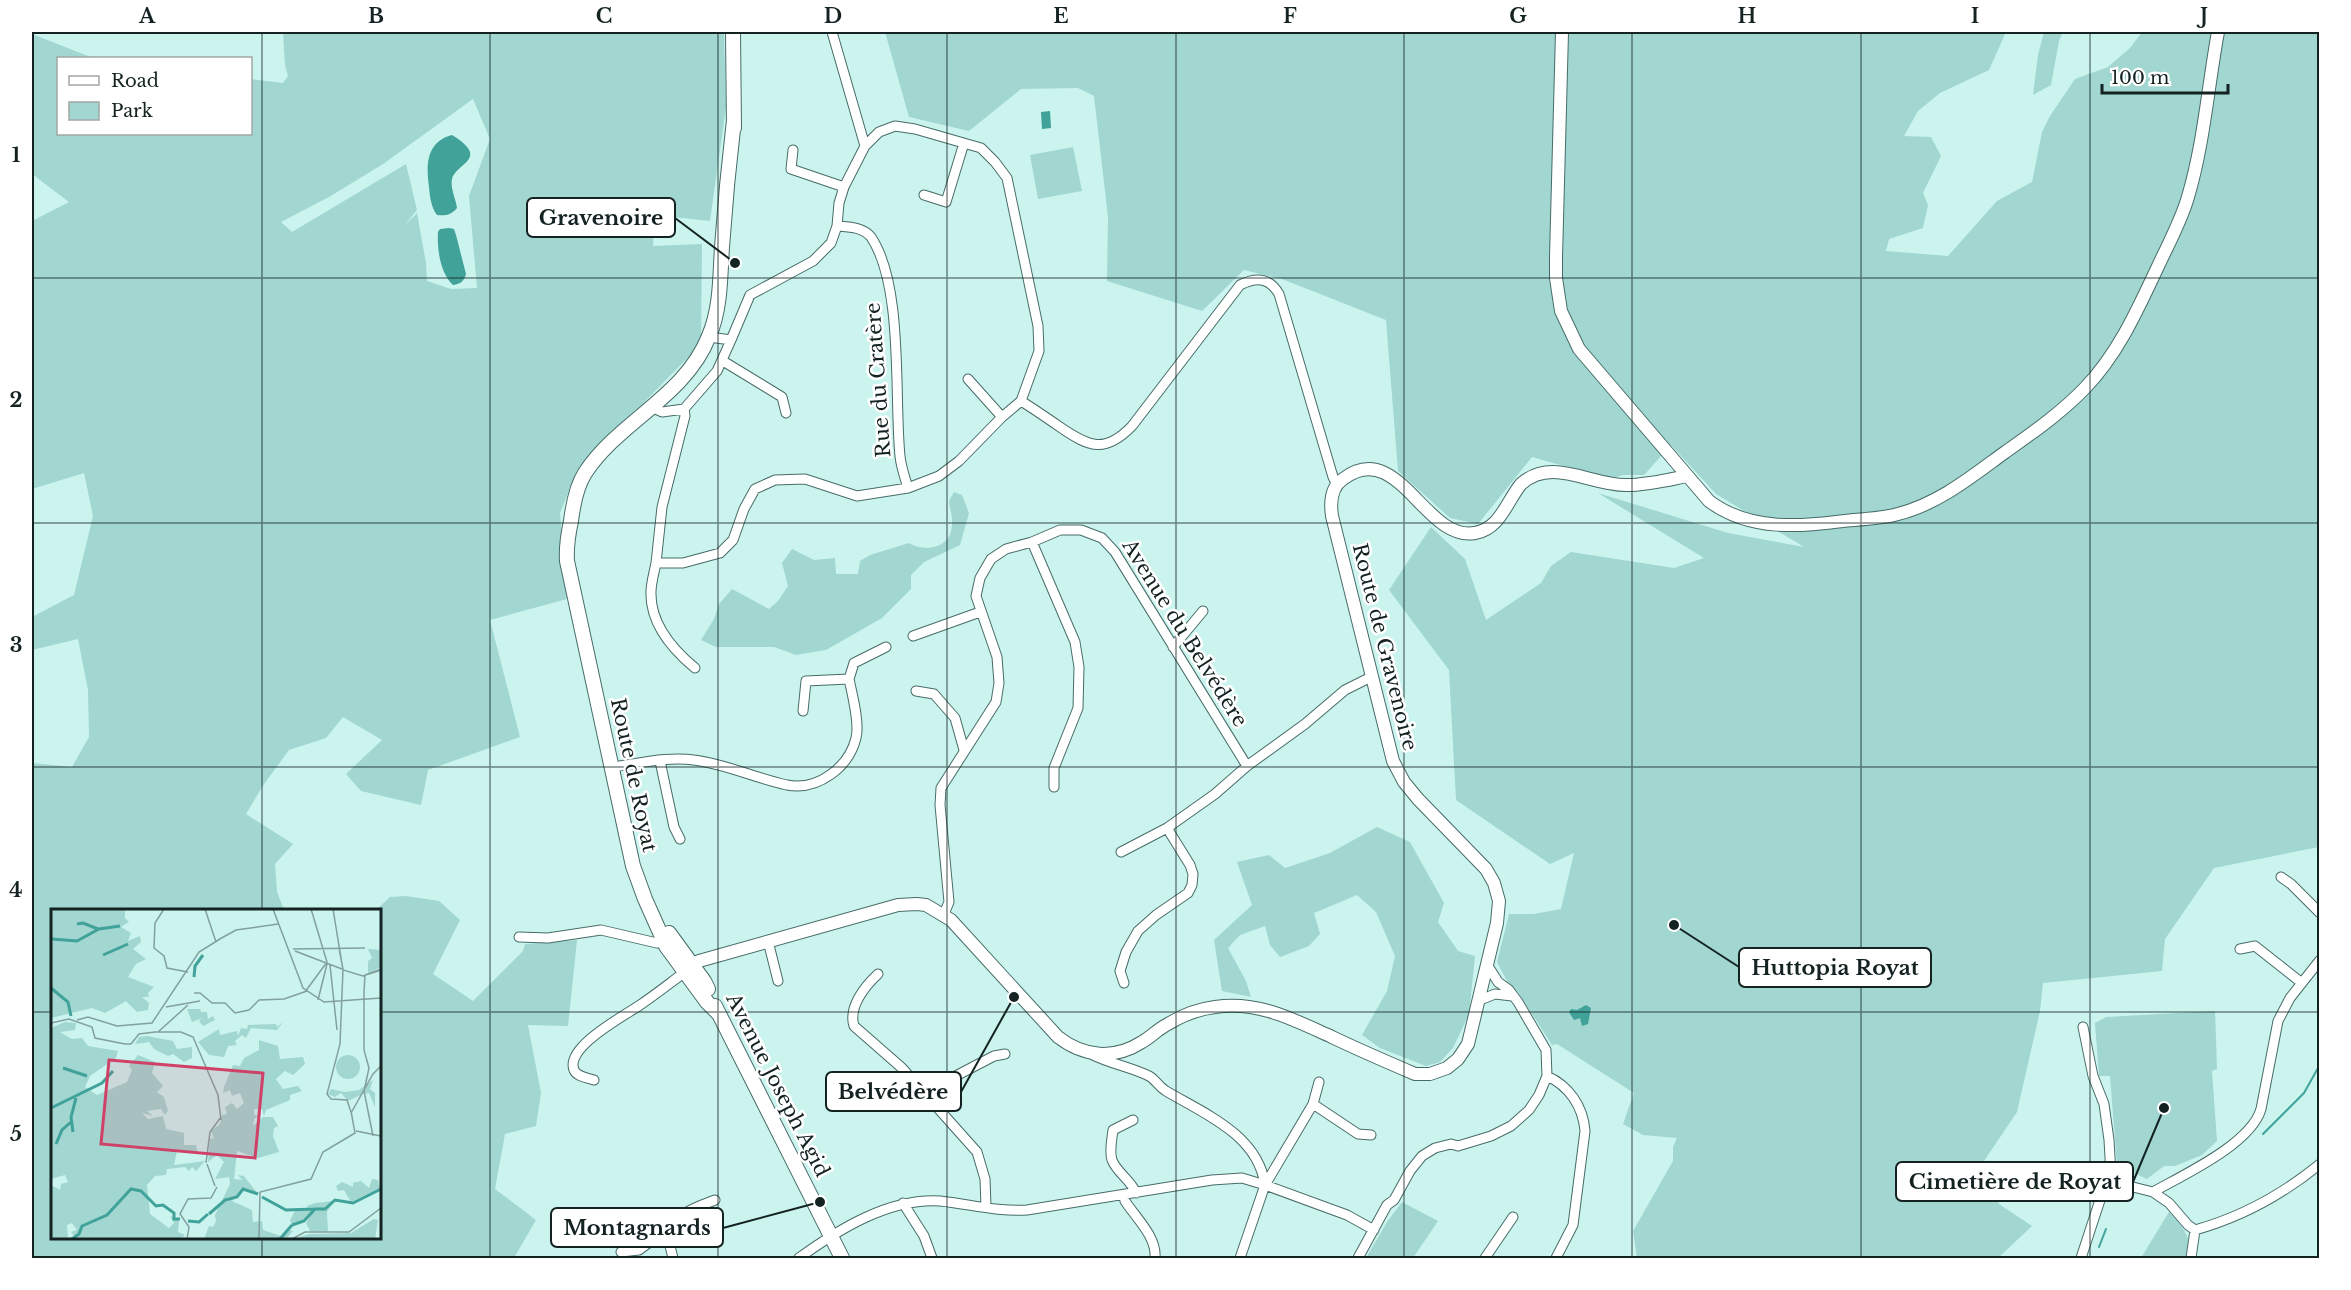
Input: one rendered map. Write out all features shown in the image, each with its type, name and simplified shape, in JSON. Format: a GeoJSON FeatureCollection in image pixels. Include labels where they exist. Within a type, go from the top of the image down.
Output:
{"type":"FeatureCollection","features":[{"type":"Feature","properties":{"kind":"main road","name":"Route de Royat"},"geometry":{"type":"LineString","coordinates":[[718,1013],[699,969],[668,940],[645,899],[633,866],[615,766],[567,561],[566,543],[574,501],[584,475],[603,451],[653,408],[719,338],[718,308],[728,164],[734,120],[733,32]]}},
{"type":"Feature","properties":{"kind":"main road","name":"Avenue Joseph Agid"},"geometry":{"type":"LineString","coordinates":[[699,969],[718,1013],[842,1258]]}},
{"type":"Feature","properties":{"kind":"street"},"geometry":{"type":"LineString","coordinates":[[832,32],[866,146]]}},
{"type":"Feature","properties":{"kind":"street"},"geometry":{"type":"LineString","coordinates":[[1562,32],[1556,257],[1557,289],[1562,311],[1579,349],[1687,476],[1718,507],[1752,522],[1778,525],[1815,524],[1896,515],[1925,505],[1946,494],[2071,403],[2099,372],[2123,337],[2188,200],[2218,32]]}},
{"type":"Feature","properties":{"kind":"street"},"geometry":{"type":"LineString","coordinates":[[653,408],[662,412],[684,409],[717,371],[723,360],[719,338],[750,295],[813,261],[831,243],[837,226],[839,203],[844,187],[866,146],[879,132],[895,126],[915,129],[981,148],[1007,178],[1038,326],[1040,351],[1021,401],[939,476],[908,488],[857,496],[805,479],[775,480],[755,489],[744,509],[733,540],[720,553],[683,563],[656,563]]}},
{"type":"Feature","properties":{"kind":"street"},"geometry":{"type":"LineString","coordinates":[[924,195],[946,202],[964,144]]}},
{"type":"Feature","properties":{"kind":"street"},"geometry":{"type":"LineString","coordinates":[[793,150],[791,169],[844,187]]}},
{"type":"Feature","properties":{"kind":"street","name":"Rue du Cratère"},"geometry":{"type":"LineString","coordinates":[[837,226],[862,229],[870,237],[888,281],[896,346],[900,459],[908,488]]}},
{"type":"Feature","properties":{"kind":"street"},"geometry":{"type":"LineString","coordinates":[[1021,401],[1081,441],[1094,446],[1109,444],[1121,438],[1132,426],[1240,285],[1252,279],[1264,280],[1274,285],[1279,294],[1337,485],[1344,478],[1359,470],[1379,470],[1392,477],[1448,526],[1459,533],[1469,534],[1483,531],[1492,525],[1521,484],[1544,472],[1558,472],[1600,482],[1627,485],[1687,476]]}},
{"type":"Feature","properties":{"kind":"street"},"geometry":{"type":"LineString","coordinates":[[723,360],[782,397],[786,413]]}},
{"type":"Feature","properties":{"kind":"street"},"geometry":{"type":"LineString","coordinates":[[968,379],[1002,417]]}},
{"type":"Feature","properties":{"kind":"street"},"geometry":{"type":"LineString","coordinates":[[684,409],[685,416],[662,507],[651,592],[654,614],[663,634],[678,653],[695,668]]}},
{"type":"Feature","properties":{"kind":"street","name":"Route de Gravenoire"},"geometry":{"type":"LineString","coordinates":[[699,969],[768,941],[898,905],[917,904],[945,914],[1058,1037],[1068,1045],[1090,1053],[1104,1055],[1129,1049],[1168,1024],[1189,1014],[1213,1007],[1250,1006],[1280,1013],[1415,1074],[1430,1074],[1447,1068],[1466,1048],[1488,966],[1499,916],[1499,901],[1494,883],[1477,860],[1404,782],[1390,752],[1332,516],[1332,498],[1337,485]]}},
{"type":"Feature","properties":{"kind":"street","name":"Avenue du Belvédère"},"geometry":{"type":"LineString","coordinates":[[945,914],[949,902],[940,805],[941,788],[996,702],[999,683],[997,657],[976,596],[980,578],[991,559],[1006,549],[1032,542],[1060,530],[1081,531],[1102,538],[1114,552],[1247,766]]}},
{"type":"Feature","properties":{"kind":"street"},"geometry":{"type":"LineString","coordinates":[[1032,542],[1075,642],[1079,667],[1078,708],[1054,768],[1054,788]]}},
{"type":"Feature","properties":{"kind":"street"},"geometry":{"type":"LineString","coordinates":[[1173,647],[1203,611]]}},
{"type":"Feature","properties":{"kind":"street"},"geometry":{"type":"LineString","coordinates":[[913,636],[980,612]]}},
{"type":"Feature","properties":{"kind":"street"},"geometry":{"type":"LineString","coordinates":[[615,766],[691,759],[729,766],[789,785],[807,784],[827,777],[840,768],[857,736],[849,679],[854,663],[885,647]]}},
{"type":"Feature","properties":{"kind":"street"},"geometry":{"type":"LineString","coordinates":[[1121,852],[1167,828],[1215,794],[1247,766],[1305,724],[1346,690],[1371,676]]}},
{"type":"Feature","properties":{"kind":"street"},"geometry":{"type":"LineString","coordinates":[[803,711],[806,681],[849,679]]}},
{"type":"Feature","properties":{"kind":"street"},"geometry":{"type":"LineString","coordinates":[[916,691],[934,694],[956,718],[964,750]]}},
{"type":"Feature","properties":{"kind":"street"},"geometry":{"type":"LineString","coordinates":[[660,761],[674,827],[680,839]]}},
{"type":"Feature","properties":{"kind":"street"},"geometry":{"type":"LineString","coordinates":[[1124,983],[1120,971],[1126,952],[1138,931],[1156,915],[1188,893],[1192,885],[1193,874],[1190,865],[1167,828]]}},
{"type":"Feature","properties":{"kind":"street"},"geometry":{"type":"LineString","coordinates":[[2281,877],[2319,913]]}},
{"type":"Feature","properties":{"kind":"street"},"geometry":{"type":"LineString","coordinates":[[519,937],[548,938],[601,930],[668,940]]}},
{"type":"Feature","properties":{"kind":"street"},"geometry":{"type":"LineString","coordinates":[[768,941],[778,981]]}},
{"type":"Feature","properties":{"kind":"street"},"geometry":{"type":"LineString","coordinates":[[2240,950],[2254,946],[2302,983]]}},
{"type":"Feature","properties":{"kind":"street"},"geometry":{"type":"LineString","coordinates":[[2153,1192],[2208,1162],[2256,1122],[2262,1109],[2278,1021],[2290,998],[2319,960]]}},
{"type":"Feature","properties":{"kind":"street"},"geometry":{"type":"LineString","coordinates":[[1358,1258],[1387,1205],[1394,1200],[1410,1171],[1422,1156],[1435,1148],[1451,1144],[1458,1146],[1491,1137],[1511,1126],[1529,1110],[1539,1095],[1546,1076],[1545,1050],[1528,1021],[1528,1016],[1514,997],[1498,982],[1488,966]]}},
{"type":"Feature","properties":{"kind":"street"},"geometry":{"type":"LineString","coordinates":[[594,1080],[577,1074],[574,1070],[573,1063],[582,1047],[606,1026],[699,969]]}},
{"type":"Feature","properties":{"kind":"street"},"geometry":{"type":"LineString","coordinates":[[878,974],[868,983],[854,1009],[852,1018],[854,1026],[902,1068],[977,1152],[985,1179],[986,1207]]}},
{"type":"Feature","properties":{"kind":"street"},"geometry":{"type":"LineString","coordinates":[[1480,1000],[1495,994],[1514,997]]}},
{"type":"Feature","properties":{"kind":"street"},"geometry":{"type":"LineString","coordinates":[[2083,1027],[2093,1076],[2104,1104],[2114,1179]]}},
{"type":"Feature","properties":{"kind":"street"},"geometry":{"type":"LineString","coordinates":[[1090,1053],[1150,1077],[1161,1088],[1224,1125],[1260,1162],[1266,1185]]}},
{"type":"Feature","properties":{"kind":"street"},"geometry":{"type":"LineString","coordinates":[[925,1092],[994,1056],[1005,1054]]}},
{"type":"Feature","properties":{"kind":"street"},"geometry":{"type":"LineString","coordinates":[[1546,1076],[1560,1082],[1574,1098],[1584,1116],[1586,1131],[1573,1225],[1556,1258]]}},
{"type":"Feature","properties":{"kind":"street"},"geometry":{"type":"LineString","coordinates":[[1240,1258],[1266,1185],[1313,1104],[1319,1082]]}},
{"type":"Feature","properties":{"kind":"street"},"geometry":{"type":"LineString","coordinates":[[1313,1104],[1358,1134],[1371,1135]]}},
{"type":"Feature","properties":{"kind":"street"},"geometry":{"type":"LineString","coordinates":[[1133,1120],[1113,1130],[1111,1151],[1114,1164],[1132,1183],[1136,1193]]}},
{"type":"Feature","properties":{"kind":"street"},"geometry":{"type":"LineString","coordinates":[[2195,1230],[2239,1216],[2253,1209],[2294,1185],[2319,1164]]}},
{"type":"Feature","properties":{"kind":"street"},"geometry":{"type":"LineString","coordinates":[[799,1258],[830,1236],[903,1203],[941,1201],[1027,1210],[1212,1180],[1242,1178],[1347,1215],[1374,1230]]}},
{"type":"Feature","properties":{"kind":"street"},"geometry":{"type":"LineString","coordinates":[[2081,1258],[2101,1197],[2107,1187],[2104,1179],[2114,1179],[2153,1192],[2169,1203],[2195,1230]]}},
{"type":"Feature","properties":{"kind":"street"},"geometry":{"type":"LineString","coordinates":[[1124,1195],[1125,1201],[1152,1240],[1156,1250],[1155,1258]]}},
{"type":"Feature","properties":{"kind":"street"},"geometry":{"type":"LineString","coordinates":[[673,1258],[667,1234],[673,1222],[684,1212],[715,1200]]}},
{"type":"Feature","properties":{"kind":"street"},"geometry":{"type":"LineString","coordinates":[[903,1203],[924,1236],[932,1258]]}},
{"type":"Feature","properties":{"kind":"street"},"geometry":{"type":"LineString","coordinates":[[1485,1258],[1513,1217]]}},
{"type":"Feature","properties":{"kind":"street"},"geometry":{"type":"LineString","coordinates":[[2191,1258],[2195,1230]]}},
{"type":"Feature","properties":{"kind":"street"},"geometry":{"type":"LineString","coordinates":[[621,1252],[639,1250],[659,1235],[667,1234]]}},
{"type":"Feature","properties":{"kind":"green space"},"geometry":{"type":"Polygon","coordinates":[[[283,32],[724,32],[726,107],[710,221],[654,215],[653,246],[702,244],[701,344],[577,471],[560,513],[567,599],[490,620],[520,737],[428,770],[421,805],[361,791],[346,774],[382,740],[343,717],[326,738],[289,750],[246,814],[293,844],[275,864],[277,892],[284,909],[51,909],[51,1239],[381,1239],[381,909],[377,909],[390,897],[406,896],[439,901],[460,920],[433,974],[473,1001],[523,951],[525,944],[577,940],[568,1026],[528,1025],[541,1093],[536,1126],[505,1134],[495,1189],[536,1220],[514,1258],[32,1258],[32,763],[72,767],[89,737],[88,690],[78,639],[32,650],[32,617],[74,595],[93,516],[84,473],[32,489],[32,221],[69,202],[32,174],[32,34],[90,57],[57,57],[57,135],[252,135],[252,79],[283,83],[288,76],[283,32]],[[473,99],[383,164],[329,197],[281,222],[292,232],[406,164],[417,210],[404,226],[417,213],[427,281],[451,289],[477,288],[469,196],[490,139],[473,99]]]}},
{"type":"Feature","properties":{"kind":"green space"},"geometry":{"type":"Polygon","coordinates":[[[885,32],[2006,32],[1989,70],[1940,93],[1918,111],[1904,136],[1931,137],[1941,156],[1923,193],[1928,205],[1923,228],[1889,239],[1886,251],[1948,256],[1997,201],[2032,182],[2042,132],[2075,79],[2108,67],[2130,48],[2142,32],[2319,32],[2319,847],[2214,868],[2165,939],[2162,971],[2043,983],[2040,1011],[2017,1112],[1982,1164],[1999,1204],[2032,1226],[1998,1258],[1637,1258],[1633,1231],[1673,1161],[1673,1147],[1677,1138],[1643,1135],[1623,1124],[1634,1093],[1557,1044],[1552,1045],[1518,992],[1508,983],[1497,962],[1509,914],[1534,914],[1561,909],[1574,853],[1550,864],[1456,800],[1449,670],[1389,590],[1431,527],[1465,559],[1486,620],[1541,583],[1551,566],[1571,552],[1674,568],[1704,558],[1598,493],[1728,533],[1804,547],[1716,494],[1671,445],[1644,475],[1623,475],[1610,479],[1532,457],[1478,524],[1450,518],[1398,471],[1386,320],[1282,279],[1244,270],[1202,311],[1107,281],[1108,217],[1094,96],[1078,88],[1021,89],[969,131],[909,117],[885,32]]]}},
{"type":"Feature","properties":{"kind":"green space"},"geometry":{"type":"Polygon","coordinates":[[[2044,32],[2063,32],[2059,41],[2051,85],[2033,95],[2038,55],[2044,32]]]}},
{"type":"Feature","properties":{"kind":"green space"},"geometry":{"type":"Polygon","coordinates":[[[1073,147],[1082,191],[1038,199],[1030,155],[1073,147]]]}},
{"type":"Feature","properties":{"kind":"green space"},"geometry":{"type":"Polygon","coordinates":[[[954,492],[962,495],[969,513],[960,545],[924,562],[911,575],[911,589],[882,618],[826,650],[796,655],[774,647],[716,647],[701,640],[714,619],[719,604],[732,589],[769,609],[778,601],[788,586],[782,563],[792,549],[814,560],[835,558],[836,574],[858,574],[860,561],[870,555],[909,543],[930,548],[942,543],[951,533],[952,519],[949,501],[954,492]]]}},
{"type":"Feature","properties":{"kind":"green space"},"geometry":{"type":"Polygon","coordinates":[[[1377,827],[1410,842],[1444,903],[1438,922],[1458,951],[1475,956],[1469,1014],[1453,1048],[1440,1062],[1426,1066],[1380,1048],[1362,1035],[1387,991],[1395,956],[1376,912],[1357,895],[1314,913],[1320,934],[1309,946],[1280,957],[1270,945],[1265,926],[1240,935],[1228,948],[1246,981],[1251,997],[1222,991],[1214,940],[1252,905],[1237,862],[1269,855],[1285,868],[1330,853],[1377,827]]]}},
{"type":"Feature","properties":{"kind":"green space"},"geometry":{"type":"Polygon","coordinates":[[[2215,1011],[2217,1069],[2212,1071],[2217,1141],[2202,1155],[2175,1166],[2164,1166],[2147,1179],[2117,1165],[2110,1076],[2099,1076],[2095,1023],[2106,1017],[2215,1011]]]}},
{"type":"Feature","properties":{"kind":"green space"},"geometry":{"type":"Polygon","coordinates":[[[1402,1202],[1438,1221],[1413,1258],[1366,1258],[1387,1222],[1402,1202]]]}},
{"type":"Feature","properties":{"kind":"green space"},"geometry":{"type":"Polygon","coordinates":[[[2169,1212],[2186,1233],[2190,1244],[2190,1258],[2141,1258],[2169,1212]]]}},
{"type":"Feature","properties":{"kind":"shaded area"},"geometry":{"type":"Polygon","coordinates":[[[1050,111],[1051,128],[1042,129],[1041,112],[1050,111]]]}},
{"type":"Feature","properties":{"kind":"shaded area"},"geometry":{"type":"Polygon","coordinates":[[[452,135],[463,143],[470,155],[452,179],[457,208],[448,214],[437,215],[430,198],[428,163],[437,143],[452,135]]]}},
{"type":"Feature","properties":{"kind":"shaded area"},"geometry":{"type":"Polygon","coordinates":[[[440,229],[454,229],[466,274],[462,282],[453,285],[442,267],[438,246],[438,232],[440,229]]]}},
{"type":"Feature","properties":{"kind":"shaded area"},"geometry":{"type":"Polygon","coordinates":[[[1586,1005],[1591,1008],[1588,1024],[1582,1026],[1580,1018],[1574,1020],[1569,1012],[1571,1009],[1577,1010],[1586,1005]]]}},
{"type":"Feature","properties":{"kind":"waterway"},"geometry":{"type":"LineString","coordinates":[[2263,1134],[2304,1093],[2318,1068],[2320,1036]]}},
{"type":"Feature","properties":{"kind":"waterway"},"geometry":{"type":"LineString","coordinates":[[2099,1247],[2106,1229]]}},
{"type":"Feature","properties":{"kind":"place","name":"Gravenoire"},"geometry":{"type":"Point","coordinates":[735,263]}},
{"type":"Feature","properties":{"kind":"place","name":"Huttopia Royat"},"geometry":{"type":"Point","coordinates":[1674,925]}},
{"type":"Feature","properties":{"kind":"place","name":"Belvédère"},"geometry":{"type":"Point","coordinates":[1014,997]}},
{"type":"Feature","properties":{"kind":"place","name":"Cimetière de Royat"},"geometry":{"type":"Point","coordinates":[2164,1108]}},
{"type":"Feature","properties":{"kind":"place","name":"Montagnards"},"geometry":{"type":"Point","coordinates":[820,1202]}}]}
